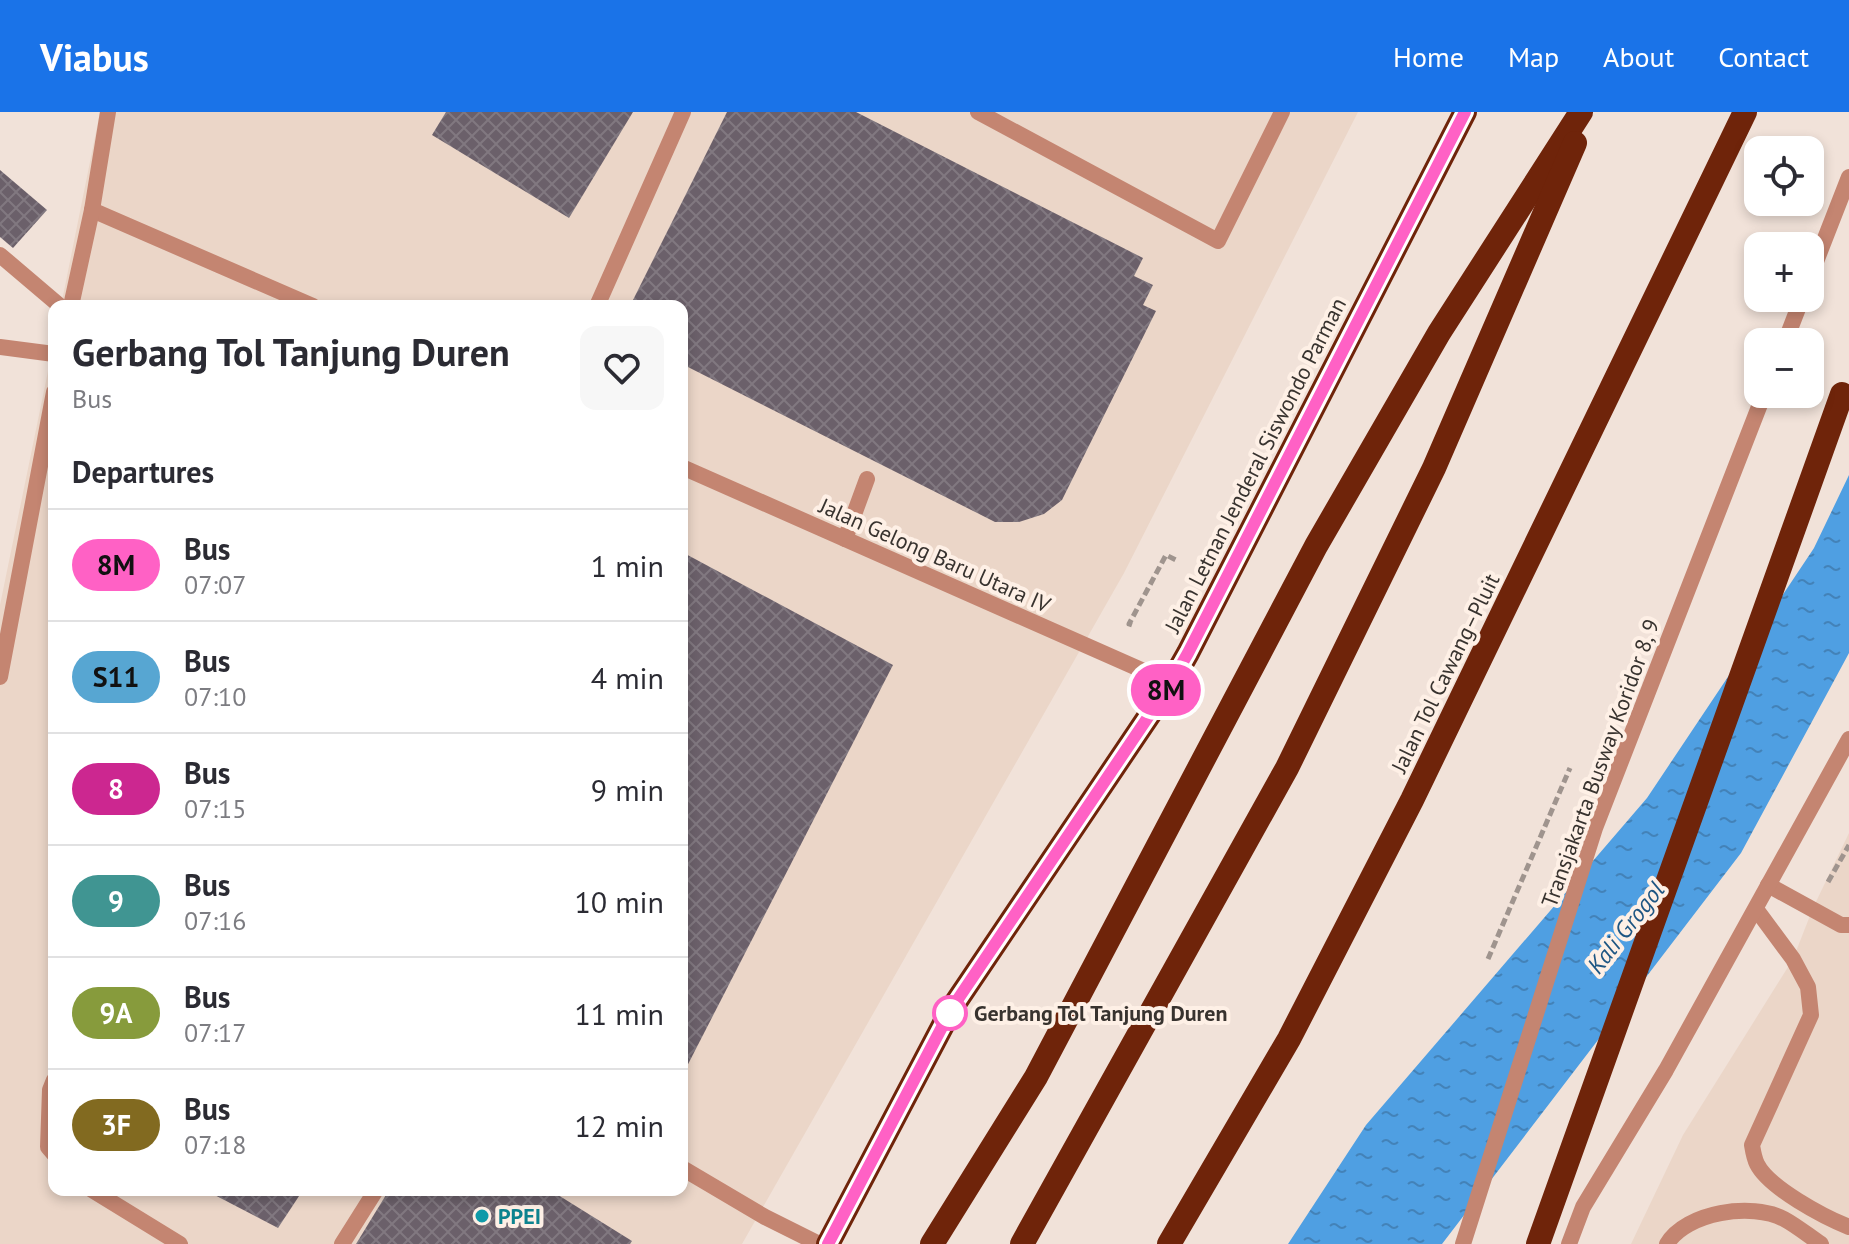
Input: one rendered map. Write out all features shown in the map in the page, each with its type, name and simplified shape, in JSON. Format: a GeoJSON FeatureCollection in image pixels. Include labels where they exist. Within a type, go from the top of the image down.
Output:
{"type":"FeatureCollection","features":[{"type":"Feature","properties":{"kind":"highway","name":"Jalan Letnan Jenderal Siswondo Parman"},"geometry":{"type":"LineString","coordinates":[[828,1244],[952,1008],[1171,683],[1188,653],[1465,112]]}},
{"type":"Feature","properties":{"kind":"highway"},"geometry":{"type":"LineString","coordinates":[[932,1244],[1036,1077],[1316,546],[1439,333],[1581,112]]}},
{"type":"Feature","properties":{"kind":"highway"},"geometry":{"type":"LineString","coordinates":[[1022,1244],[1287,768],[1434,468],[1589,112]]}},
{"type":"Feature","properties":{"kind":"highway","name":"Jalan Tol Cawang–Pluit"},"geometry":{"type":"LineString","coordinates":[[1169,1244],[1289,1039],[1404,815],[1745,112]]}},
{"type":"Feature","properties":{"kind":"highway"},"geometry":{"type":"LineString","coordinates":[[1538,1244],[1846,386]]}},
{"type":"Feature","properties":{"kind":"street"},"geometry":{"type":"LineString","coordinates":[[72,300],[92,210],[108,112]]}},
{"type":"Feature","properties":{"kind":"street"},"geometry":{"type":"LineString","coordinates":[[600,300],[683,112]]}},
{"type":"Feature","properties":{"kind":"street"},"geometry":{"type":"LineString","coordinates":[[978,112],[1218,241],[1282,112]]}},
{"type":"Feature","properties":{"kind":"street"},"geometry":{"type":"LineString","coordinates":[[1824,241],[1849,177]]}},
{"type":"Feature","properties":{"kind":"street"},"geometry":{"type":"LineString","coordinates":[[92,210],[299,300]]}},
{"type":"Feature","properties":{"kind":"street"},"geometry":{"type":"LineString","coordinates":[[0,255],[53,300]]}},
{"type":"Feature","properties":{"kind":"street"},"geometry":{"type":"LineString","coordinates":[[0,347],[48,353]]}},
{"type":"Feature","properties":{"kind":"street","name":"Transjakarta Busway Koridor 8, 9"},"geometry":{"type":"LineString","coordinates":[[1463,1244],[1595,828],[1759,408]]}},
{"type":"Feature","properties":{"kind":"street"},"geometry":{"type":"LineString","coordinates":[[0,677],[48,424]]}},
{"type":"Feature","properties":{"kind":"street","name":"Jalan Gelong Baru Utara IV"},"geometry":{"type":"LineString","coordinates":[[688,470],[1171,683]]}},
{"type":"Feature","properties":{"kind":"street"},"geometry":{"type":"LineString","coordinates":[[845,539],[867,479]]}},
{"type":"Feature","properties":{"kind":"street"},"geometry":{"type":"LineString","coordinates":[[1569,1244],[1583,1207],[1666,1070],[1849,739]]}},
{"type":"Feature","properties":{"kind":"street"},"geometry":{"type":"LineString","coordinates":[[1768,885],[1841,925],[1849,925]]}},
{"type":"Feature","properties":{"kind":"street"},"geometry":{"type":"LineString","coordinates":[[1756,909],[1793,959],[1808,987],[1811,1015],[1752,1145],[1757,1164],[1771,1181],[1835,1222],[1849,1227]]}},
{"type":"Feature","properties":{"kind":"street"},"geometry":{"type":"LineString","coordinates":[[688,1172],[765,1217],[819,1244]]}},
{"type":"Feature","properties":{"kind":"street"},"geometry":{"type":"LineString","coordinates":[[102,1196],[180,1244]]}},
{"type":"Feature","properties":{"kind":"street"},"geometry":{"type":"LineString","coordinates":[[342,1244],[372,1196]]}},
{"type":"Feature","properties":{"kind":"street"},"geometry":{"type":"LineString","coordinates":[[1667,1244],[1671,1237],[1700,1217],[1743,1210],[1781,1217],[1821,1244]]}},
{"type":"Feature","properties":{"kind":"path"},"geometry":{"type":"LineString","coordinates":[[1178,561],[1166,555],[1129,624],[1188,653]]}},
{"type":"Feature","properties":{"kind":"path"},"geometry":{"type":"LineString","coordinates":[[1488,959],[1570,768]]}},
{"type":"Feature","properties":{"kind":"shaded area"},"geometry":{"type":"Polygon","coordinates":[[[100,112],[1358,112],[1124,573],[742,1244],[0,1244],[0,605],[48,371],[48,1196],[688,1196],[688,300],[62,300],[100,112]]]}},
{"type":"Feature","properties":{"kind":"shaded area"},"geometry":{"type":"Polygon","coordinates":[[[1849,833],[1849,1244],[1631,1244],[1683,1135],[1793,959],[1813,908],[1849,833]]]}},
{"type":"Feature","properties":{"kind":"water","name":"Kali Grogol"},"geometry":{"type":"Polygon","coordinates":[[[1849,475],[1849,653],[1741,853],[1442,1244],[1288,1244],[1366,1125],[1647,798],[1814,548],[1849,475]]]}},
{"type":"Feature","properties":{"kind":"building"},"geometry":{"type":"Polygon","coordinates":[[[446,112],[633,112],[569,218],[432,135],[446,112]]]}},
{"type":"Feature","properties":{"kind":"building"},"geometry":{"type":"Polygon","coordinates":[[[727,112],[856,112],[1143,258],[1134,276],[1153,285],[1143,305],[1156,311],[1062,500],[1044,514],[1019,522],[995,522],[688,367],[688,300],[633,300],[727,112]]]}},
{"type":"Feature","properties":{"kind":"building"},"geometry":{"type":"Polygon","coordinates":[[[0,170],[47,210],[13,248],[0,237],[0,170]]]}},
{"type":"Feature","properties":{"kind":"building"},"geometry":{"type":"Polygon","coordinates":[[[688,555],[893,665],[688,1064],[688,555]]]}},
{"type":"Feature","properties":{"kind":"building"},"geometry":{"type":"Polygon","coordinates":[[[217,1196],[299,1196],[278,1228],[217,1196]]]}},
{"type":"Feature","properties":{"kind":"building","name":"PPEI"},"geometry":{"type":"Polygon","coordinates":[[[385,1196],[560,1196],[632,1241],[630,1244],[356,1244],[385,1196]]]}},
{"type":"Feature","properties":{"kind":"bus line","name":"8M"},"geometry":{"type":"LineString","coordinates":[[828,1244],[952,1008],[1171,683],[1188,653],[1465,112]]}},
{"type":"Feature","properties":{"kind":"place","name":"Gerbang Tol Tanjung Duren"},"geometry":{"type":"Point","coordinates":[950,1013]}},
{"type":"Feature","properties":{"kind":"place","name":"PPEI"},"geometry":{"type":"Point","coordinates":[482,1216]}}]}
